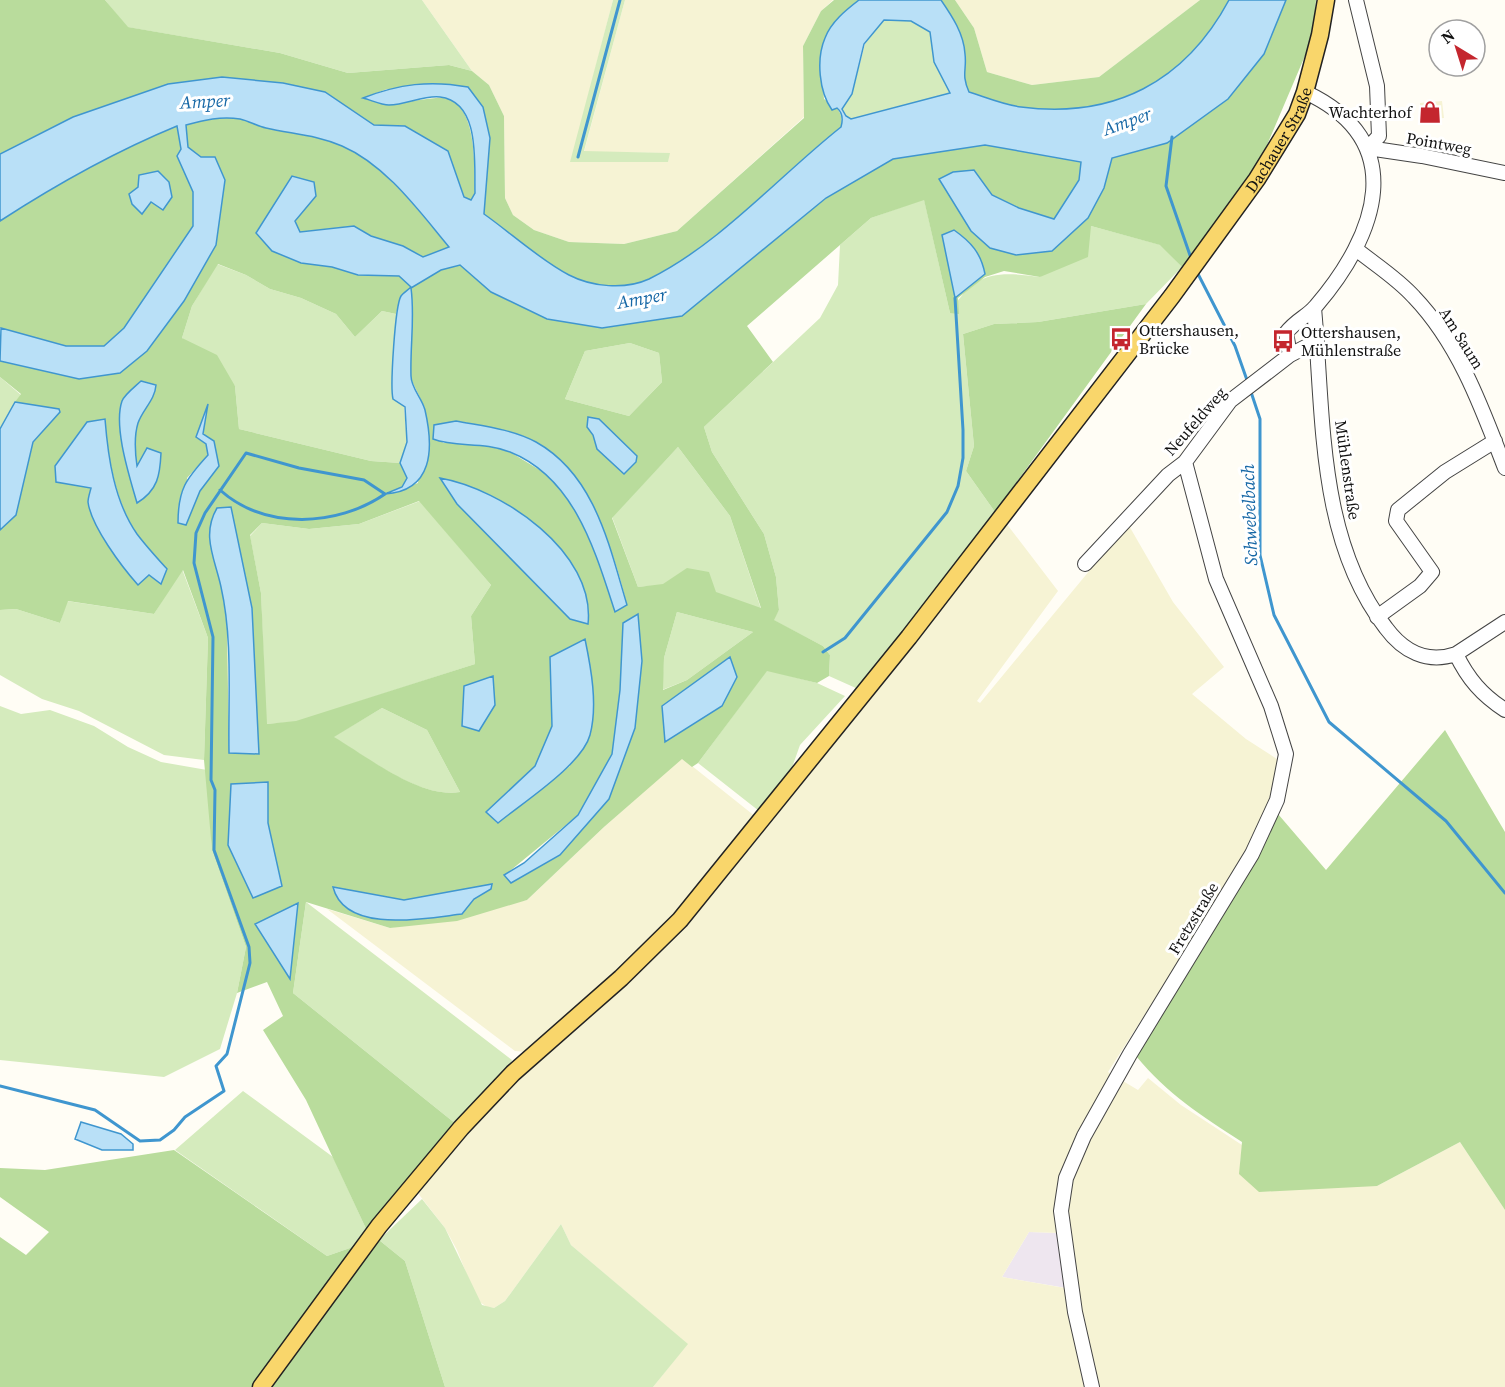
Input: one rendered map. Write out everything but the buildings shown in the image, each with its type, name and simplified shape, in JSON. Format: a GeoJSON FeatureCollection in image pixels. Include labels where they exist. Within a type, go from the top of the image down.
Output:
{"type":"FeatureCollection","features":[{"type":"Feature","properties":{"kind":"main road","name":"Dachauer Straße"},"geometry":{"type":"LineString","coordinates":[[261,1387],[379,1226],[461,1128],[513,1073],[621,978],[688,912],[909,637],[1193,268],[1285,135],[1305,92],[1320,35],[1326,0]]}},
{"type":"Feature","properties":{"kind":"street"},"geometry":{"type":"LineString","coordinates":[[1356,0],[1377,86],[1379,136],[1368,148]]}},
{"type":"Feature","properties":{"kind":"street"},"geometry":{"type":"LineString","coordinates":[[1290,355],[1286,333],[1297,319],[1314,308],[1357,250],[1373,206],[1374,185],[1368,148],[1356,130],[1341,115],[1320,99],[1305,92]]}},
{"type":"Feature","properties":{"kind":"street","name":"Pointweg"},"geometry":{"type":"LineString","coordinates":[[1368,148],[1422,156],[1504,173]]}},
{"type":"Feature","properties":{"kind":"street","name":"Am Saum"},"geometry":{"type":"LineString","coordinates":[[1357,250],[1414,296],[1459,358],[1505,468]]}},
{"type":"Feature","properties":{"kind":"street","name":"Mühlenstraße"},"geometry":{"type":"LineString","coordinates":[[1314,308],[1335,517],[1356,582],[1377,617],[1401,645],[1412,652],[1443,659],[1456,654]]}},
{"type":"Feature","properties":{"kind":"street","name":"Neufeldweg"},"geometry":{"type":"LineString","coordinates":[[1085,564],[1168,475],[1185,462],[1230,401],[1290,355],[1317,341]]}},
{"type":"Feature","properties":{"kind":"street"},"geometry":{"type":"LineString","coordinates":[[1377,617],[1419,586],[1432,572],[1396,520],[1398,510],[1445,472],[1495,441]]}},
{"type":"Feature","properties":{"kind":"street","name":"Fretzstraße"},"geometry":{"type":"LineString","coordinates":[[1092,1387],[1075,1312],[1060,1211],[1066,1178],[1084,1136],[1130,1054],[1252,854],[1277,800],[1286,754],[1271,706],[1216,579],[1185,462]]}},
{"type":"Feature","properties":{"kind":"street"},"geometry":{"type":"LineString","coordinates":[[1505,622],[1456,654],[1465,673],[1482,695],[1505,710]]}},
{"type":"Feature","properties":{"kind":"shaded area"},"geometry":{"type":"Polygon","coordinates":[[[422,0],[613,0],[571,162],[668,162],[669,153],[584,152],[625,0],[833,0],[821,11],[803,46],[804,117],[677,231],[624,244],[569,242],[534,230],[513,215],[505,198],[504,116],[489,85],[472,71],[422,0]]]}},
{"type":"Feature","properties":{"kind":"shaded area"},"geometry":{"type":"Polygon","coordinates":[[[955,0],[1200,0],[1099,77],[1032,85],[987,72],[974,28],[955,0]]]}},
{"type":"Feature","properties":{"kind":"shaded area"},"geometry":{"type":"Polygon","coordinates":[[[1442,101],[1444,118],[1421,120],[1420,103],[1442,101]]]}},
{"type":"Feature","properties":{"kind":"shaded area"},"geometry":{"type":"Polygon","coordinates":[[[1006,523],[1058,591],[977,701],[980,703],[1128,524],[1173,602],[1224,667],[1192,694],[1246,739],[1280,761],[1273,794],[1252,847],[1108,1072],[1138,1090],[1148,1078],[1181,1105],[1242,1145],[1240,1165],[1377,1186],[1460,1142],[1505,1210],[1505,1387],[653,1387],[687,1344],[571,1245],[561,1224],[505,1301],[494,1308],[487,1307],[477,1300],[457,1250],[445,1228],[417,1192],[510,1086],[645,964],[1006,523]],[[1029,1232],[1002,1277],[1065,1288],[1060,1233],[1029,1232]]]}},
{"type":"Feature","properties":{"kind":"shaded area"},"geometry":{"type":"Polygon","coordinates":[[[682,758],[756,817],[684,904],[622,966],[527,1052],[515,1051],[327,909],[390,928],[527,900],[604,827],[682,758]]]}},
{"type":"Feature","properties":{"kind":"shaded area"},"geometry":{"type":"Polygon","coordinates":[[[1029,1232],[1060,1233],[1066,1288],[1002,1277],[1029,1232]]]}},
{"type":"Feature","properties":{"kind":"green space"},"geometry":{"type":"Polygon","coordinates":[[[0,0],[105,0],[128,27],[280,53],[348,73],[449,65],[472,71],[489,85],[504,116],[505,198],[513,215],[534,230],[569,242],[624,244],[677,231],[804,118],[803,46],[821,11],[834,0],[859,0],[846,11],[829,32],[823,55],[824,99],[840,113],[841,127],[700,248],[649,279],[630,285],[609,286],[578,279],[558,269],[484,214],[490,138],[468,87],[387,89],[363,98],[392,103],[436,98],[450,100],[460,108],[467,119],[474,150],[475,193],[471,200],[464,197],[447,151],[405,126],[374,125],[325,92],[283,83],[222,77],[168,84],[73,117],[0,154],[0,0]]]}},
{"type":"Feature","properties":{"kind":"green space"},"geometry":{"type":"Polygon","coordinates":[[[105,0],[422,0],[472,71],[449,65],[348,73],[280,53],[127,27],[105,0]]]}},
{"type":"Feature","properties":{"kind":"green space"},"geometry":{"type":"Polygon","coordinates":[[[613,0],[625,0],[584,151],[670,153],[668,162],[570,162],[613,0]]]}},
{"type":"Feature","properties":{"kind":"green space"},"geometry":{"type":"Polygon","coordinates":[[[941,0],[955,0],[974,28],[987,72],[1032,85],[1099,77],[1200,0],[1229,0],[1211,29],[1191,53],[1168,73],[1143,89],[1116,100],[1087,107],[1055,109],[1015,106],[968,92],[965,81],[964,47],[960,32],[941,0]]]}},
{"type":"Feature","properties":{"kind":"green space"},"geometry":{"type":"Polygon","coordinates":[[[1286,0],[1316,0],[1313,37],[1253,178],[1182,267],[1160,245],[1091,226],[1088,257],[1040,277],[1004,271],[985,277],[958,298],[959,314],[950,313],[924,200],[871,218],[747,326],[773,362],[704,427],[712,452],[764,534],[776,577],[779,610],[774,620],[823,646],[830,655],[829,676],[817,683],[767,671],[698,763],[692,767],[682,759],[604,827],[527,900],[457,921],[390,928],[306,902],[293,993],[456,1124],[379,1240],[405,1261],[445,1387],[0,1387],[0,1237],[26,1255],[49,1232],[0,1197],[0,1168],[45,1170],[174,1150],[327,1256],[350,1248],[368,1233],[306,1100],[263,1030],[283,1016],[267,982],[237,993],[246,947],[212,850],[204,760],[208,638],[183,570],[154,614],[68,601],[60,623],[16,609],[0,610],[0,530],[16,515],[33,442],[60,412],[59,409],[15,402],[21,394],[0,377],[0,361],[79,379],[147,351],[184,301],[216,245],[225,180],[188,147],[185,125],[219,118],[233,118],[342,146],[373,165],[401,190],[449,247],[423,257],[403,246],[371,236],[353,226],[300,232],[295,221],[273,207],[256,232],[301,263],[332,267],[358,275],[399,276],[411,287],[441,270],[460,265],[491,292],[547,319],[603,328],[682,316],[826,198],[893,159],[985,145],[1081,162],[1079,180],[1054,219],[1019,208],[992,195],[973,170],[1016,255],[1104,188],[1111,158],[1167,143],[1264,54],[1286,0]],[[218,264],[192,306],[182,338],[217,355],[235,386],[239,429],[371,461],[400,463],[407,478],[402,487],[388,493],[418,483],[425,408],[411,379],[411,288],[401,295],[396,314],[382,311],[355,337],[336,314],[301,298],[270,289],[246,275],[218,264]],[[630,343],[585,351],[565,399],[629,416],[662,382],[659,353],[630,343]],[[142,381],[123,401],[120,424],[127,467],[138,502],[147,495],[136,459],[135,432],[156,385],[142,381]],[[207,408],[196,437],[206,444],[208,455],[187,478],[186,525],[200,491],[219,466],[203,435],[207,408]],[[105,419],[88,501],[107,544],[138,584],[149,575],[161,583],[167,569],[137,534],[123,507],[114,478],[105,419]],[[456,421],[434,425],[443,443],[476,443],[510,452],[548,475],[574,507],[595,552],[627,605],[606,537],[584,492],[570,472],[554,455],[536,442],[517,434],[456,421]],[[593,435],[598,449],[624,474],[636,462],[593,435]],[[678,447],[612,518],[638,587],[663,584],[687,568],[709,572],[716,592],[761,608],[730,516],[678,447]],[[441,478],[457,504],[570,619],[441,478]],[[419,501],[359,524],[309,529],[262,523],[250,535],[261,593],[267,724],[296,721],[475,664],[471,616],[491,585],[419,501]],[[222,588],[227,628],[229,752],[259,754],[222,588]],[[677,612],[664,658],[663,690],[687,680],[753,632],[677,612]],[[550,657],[552,726],[535,766],[487,812],[497,823],[570,766],[550,657]],[[620,690],[612,754],[578,815],[505,875],[560,855],[635,728],[620,690]],[[382,708],[334,737],[395,775],[428,789],[460,792],[427,730],[382,708]],[[268,782],[231,785],[282,886],[268,823],[268,782]],[[334,887],[462,914],[474,899],[491,889],[404,900],[334,887]]]}},
{"type":"Feature","properties":{"kind":"green space"},"geometry":{"type":"Polygon","coordinates":[[[884,19],[911,21],[930,32],[934,62],[950,93],[851,119],[842,109],[852,94],[865,44],[884,19]]]}},
{"type":"Feature","properties":{"kind":"green space"},"geometry":{"type":"Polygon","coordinates":[[[177,126],[181,150],[177,156],[193,192],[193,226],[124,328],[104,346],[66,346],[0,328],[0,221],[87,169],[177,126]]]}},
{"type":"Feature","properties":{"kind":"green space"},"geometry":{"type":"Polygon","coordinates":[[[924,199],[950,313],[968,289],[988,277],[1011,274],[1040,277],[1091,226],[1161,245],[1182,267],[1146,304],[1038,322],[994,324],[963,334],[974,446],[966,471],[995,512],[858,689],[829,676],[830,655],[823,646],[773,620],[779,610],[776,577],[764,534],[712,452],[704,427],[820,318],[838,285],[840,245],[871,218],[924,199]]]}},
{"type":"Feature","properties":{"kind":"green space"},"geometry":{"type":"Polygon","coordinates":[[[217,264],[246,275],[270,289],[301,298],[336,314],[355,337],[382,311],[396,314],[407,442],[400,463],[371,461],[239,429],[235,386],[182,338],[192,306],[217,264]]]}},
{"type":"Feature","properties":{"kind":"green space"},"geometry":{"type":"Polygon","coordinates":[[[1146,304],[995,512],[966,471],[974,446],[963,334],[994,324],[1038,322],[1146,304]]]}},
{"type":"Feature","properties":{"kind":"green space"},"geometry":{"type":"Polygon","coordinates":[[[630,343],[659,353],[662,382],[629,416],[565,399],[585,351],[630,343]]]}},
{"type":"Feature","properties":{"kind":"green space"},"geometry":{"type":"Polygon","coordinates":[[[0,377],[21,395],[0,429],[0,377]]]}},
{"type":"Feature","properties":{"kind":"green space"},"geometry":{"type":"Polygon","coordinates":[[[678,447],[730,516],[761,609],[701,590],[670,586],[638,587],[612,517],[678,447]]]}},
{"type":"Feature","properties":{"kind":"green space"},"geometry":{"type":"Polygon","coordinates":[[[420,501],[491,585],[471,616],[475,664],[296,722],[266,724],[261,593],[250,536],[262,523],[309,529],[359,524],[420,501]]]}},
{"type":"Feature","properties":{"kind":"green space"},"geometry":{"type":"Polygon","coordinates":[[[182,569],[208,638],[204,760],[164,755],[79,711],[42,699],[0,675],[0,610],[16,609],[60,623],[67,601],[154,614],[182,569]]]}},
{"type":"Feature","properties":{"kind":"green space"},"geometry":{"type":"Polygon","coordinates":[[[677,612],[753,632],[687,680],[662,690],[664,658],[677,612]]]}},
{"type":"Feature","properties":{"kind":"green space"},"geometry":{"type":"Polygon","coordinates":[[[767,670],[817,683],[845,696],[800,745],[789,776],[759,811],[698,763],[767,670]]]}},
{"type":"Feature","properties":{"kind":"green space"},"geometry":{"type":"Polygon","coordinates":[[[0,706],[21,714],[50,710],[94,726],[128,747],[161,762],[207,770],[212,850],[246,947],[237,993],[220,1049],[164,1077],[0,1060],[0,706]]]}},
{"type":"Feature","properties":{"kind":"green space"},"geometry":{"type":"Polygon","coordinates":[[[382,708],[427,730],[460,792],[444,793],[411,783],[333,737],[382,708]]]}},
{"type":"Feature","properties":{"kind":"green space"},"geometry":{"type":"Polygon","coordinates":[[[1445,730],[1505,832],[1505,1210],[1460,1142],[1377,1186],[1259,1192],[1239,1174],[1242,1142],[1173,1093],[1136,1056],[1278,814],[1326,870],[1445,730]]]}},
{"type":"Feature","properties":{"kind":"green space"},"geometry":{"type":"Polygon","coordinates":[[[306,902],[512,1060],[508,1069],[456,1124],[293,993],[306,902]]]}},
{"type":"Feature","properties":{"kind":"green space"},"geometry":{"type":"Polygon","coordinates":[[[243,1091],[333,1157],[368,1233],[350,1248],[327,1256],[175,1150],[243,1091]]]}},
{"type":"Feature","properties":{"kind":"green space"},"geometry":{"type":"Polygon","coordinates":[[[422,1199],[445,1228],[482,1305],[494,1308],[505,1301],[561,1224],[571,1245],[688,1344],[653,1387],[445,1387],[405,1261],[379,1240],[422,1199]]]}},
{"type":"Feature","properties":{"kind":"water","name":"Amper"},"geometry":{"type":"Polygon","coordinates":[[[859,0],[941,0],[960,32],[964,47],[965,81],[969,92],[1015,106],[1055,109],[1087,107],[1116,100],[1143,89],[1168,73],[1191,53],[1211,29],[1229,0],[1286,0],[1264,54],[1228,99],[1167,143],[1112,158],[1104,188],[1088,218],[1052,251],[1016,255],[990,248],[971,231],[939,179],[953,172],[974,170],[992,195],[1019,208],[1054,219],[1079,180],[1081,162],[985,145],[893,159],[826,198],[682,316],[602,328],[547,319],[491,292],[460,265],[441,270],[411,288],[413,310],[411,380],[425,410],[429,453],[421,476],[413,485],[401,491],[385,494],[402,487],[407,478],[400,463],[407,442],[405,407],[393,399],[392,379],[399,303],[401,296],[411,287],[399,276],[358,275],[332,267],[301,263],[272,251],[256,233],[292,176],[314,182],[316,196],[295,221],[300,232],[354,226],[371,236],[403,246],[423,257],[449,247],[414,204],[387,177],[358,154],[333,142],[266,128],[240,119],[213,119],[186,125],[188,147],[201,157],[215,157],[225,180],[216,245],[184,301],[147,351],[120,373],[79,379],[0,361],[1,328],[66,346],[104,346],[124,328],[193,226],[193,192],[177,156],[181,149],[177,126],[86,169],[0,221],[0,154],[73,117],[168,84],[222,77],[283,83],[325,92],[374,125],[405,126],[448,151],[464,197],[471,200],[475,193],[473,136],[463,110],[453,101],[440,97],[428,97],[389,105],[363,98],[389,89],[415,85],[441,84],[468,87],[483,107],[490,138],[484,214],[536,254],[569,275],[609,286],[630,285],[649,279],[700,247],[841,127],[840,112],[837,108],[832,110],[824,94],[820,75],[820,56],[831,27],[859,0]],[[884,20],[864,44],[852,94],[842,109],[846,116],[851,119],[950,93],[934,62],[930,32],[911,21],[884,20]]]}},
{"type":"Feature","properties":{"kind":"water"},"geometry":{"type":"Polygon","coordinates":[[[158,171],[169,182],[172,197],[163,210],[151,202],[142,214],[132,204],[129,194],[138,187],[139,175],[158,171]]]}},
{"type":"Feature","properties":{"kind":"water"},"geometry":{"type":"Polygon","coordinates":[[[954,230],[974,249],[981,260],[985,274],[955,298],[942,235],[954,230]]]}},
{"type":"Feature","properties":{"kind":"water"},"geometry":{"type":"Polygon","coordinates":[[[141,381],[156,385],[137,428],[135,444],[137,466],[147,448],[161,453],[160,468],[154,487],[137,503],[121,438],[120,412],[123,398],[141,381]]]}},
{"type":"Feature","properties":{"kind":"water"},"geometry":{"type":"Polygon","coordinates":[[[15,402],[59,409],[60,412],[33,442],[16,515],[0,530],[0,429],[15,402]]]}},
{"type":"Feature","properties":{"kind":"water"},"geometry":{"type":"Polygon","coordinates":[[[208,404],[203,434],[214,441],[219,466],[200,491],[186,525],[178,523],[178,511],[185,485],[208,455],[206,444],[196,437],[208,404]]]}},
{"type":"Feature","properties":{"kind":"water"},"geometry":{"type":"Polygon","coordinates":[[[588,417],[599,419],[637,456],[636,462],[624,474],[597,449],[593,435],[587,427],[588,417]]]}},
{"type":"Feature","properties":{"kind":"water"},"geometry":{"type":"Polygon","coordinates":[[[105,419],[110,463],[118,493],[137,534],[167,569],[161,584],[149,575],[138,585],[116,557],[90,512],[88,502],[91,488],[56,482],[55,466],[87,422],[105,419]]]}},
{"type":"Feature","properties":{"kind":"water"},"geometry":{"type":"Polygon","coordinates":[[[456,421],[497,428],[536,442],[556,456],[573,473],[597,513],[627,605],[615,612],[590,541],[567,498],[551,479],[532,464],[510,452],[433,439],[434,425],[456,421]]]}},
{"type":"Feature","properties":{"kind":"water"},"geometry":{"type":"Polygon","coordinates":[[[440,478],[464,484],[490,495],[516,510],[540,528],[561,549],[577,572],[586,598],[588,624],[570,619],[457,504],[440,478]]]}},
{"type":"Feature","properties":{"kind":"water"},"geometry":{"type":"Polygon","coordinates":[[[231,507],[252,608],[259,754],[229,753],[227,628],[225,607],[211,547],[210,528],[217,508],[231,507]]]}},
{"type":"Feature","properties":{"kind":"water"},"geometry":{"type":"Polygon","coordinates":[[[638,614],[642,661],[635,728],[609,799],[560,855],[511,883],[504,875],[524,863],[578,815],[612,754],[620,690],[623,623],[638,614]]]}},
{"type":"Feature","properties":{"kind":"water"},"geometry":{"type":"Polygon","coordinates":[[[585,639],[594,699],[590,735],[585,747],[564,771],[498,823],[486,812],[535,766],[552,726],[550,657],[585,639]]]}},
{"type":"Feature","properties":{"kind":"water"},"geometry":{"type":"Polygon","coordinates":[[[730,657],[737,677],[722,706],[665,742],[662,706],[730,657]]]}},
{"type":"Feature","properties":{"kind":"water"},"geometry":{"type":"Polygon","coordinates":[[[493,676],[495,705],[479,731],[462,726],[464,686],[493,676]]]}},
{"type":"Feature","properties":{"kind":"water"},"geometry":{"type":"Polygon","coordinates":[[[268,782],[268,823],[282,886],[253,898],[228,845],[231,784],[268,782]]]}},
{"type":"Feature","properties":{"kind":"water"},"geometry":{"type":"Polygon","coordinates":[[[492,884],[491,889],[474,899],[462,914],[409,920],[370,918],[353,912],[341,902],[333,887],[404,900],[492,884]]]}},
{"type":"Feature","properties":{"kind":"water"},"geometry":{"type":"Polygon","coordinates":[[[298,903],[290,979],[255,924],[298,903]]]}},
{"type":"Feature","properties":{"kind":"water"},"geometry":{"type":"Polygon","coordinates":[[[81,1122],[121,1134],[133,1144],[133,1150],[102,1150],[75,1139],[81,1122]]]}},
{"type":"Feature","properties":{"kind":"waterway"},"geometry":{"type":"LineString","coordinates":[[578,157],[620,0]]}},
{"type":"Feature","properties":{"kind":"waterway","name":"Schwebelbach"},"geometry":{"type":"LineString","coordinates":[[1172,137],[1166,186],[1192,261]]}},
{"type":"Feature","properties":{"kind":"waterway","name":"Schwebelbach"},"geometry":{"type":"LineString","coordinates":[[1197,272],[1235,346],[1248,383]]}},
{"type":"Feature","properties":{"kind":"waterway"},"geometry":{"type":"LineString","coordinates":[[823,652],[845,638],[947,512],[958,486],[963,458],[963,430],[955,298]]}},
{"type":"Feature","properties":{"kind":"waterway","name":"Schwebelbach"},"geometry":{"type":"LineString","coordinates":[[1250,389],[1260,419],[1260,555],[1274,615],[1329,722],[1446,821],[1505,893]]}},
{"type":"Feature","properties":{"kind":"waterway"},"geometry":{"type":"LineString","coordinates":[[0,1086],[95,1110],[140,1141],[160,1140],[174,1130],[185,1117],[224,1091],[216,1066],[227,1054],[250,963],[249,947],[214,850],[215,790],[211,780],[213,637],[194,563],[196,533],[205,513],[246,453],[299,468],[364,480],[385,494],[345,513],[324,518],[301,519],[279,518],[258,512],[238,503],[220,490]]}},
{"type":"Feature","properties":{"kind":"place","name":"Wachterhof"},"geometry":{"type":"Point","coordinates":[1430,112]}},
{"type":"Feature","properties":{"kind":"place","name":"Ottershausen, Brücke"},"geometry":{"type":"Point","coordinates":[1121,339]}},
{"type":"Feature","properties":{"kind":"place","name":"Ottershausen, Mühlenstraße"},"geometry":{"type":"Point","coordinates":[1283,341]}}]}
